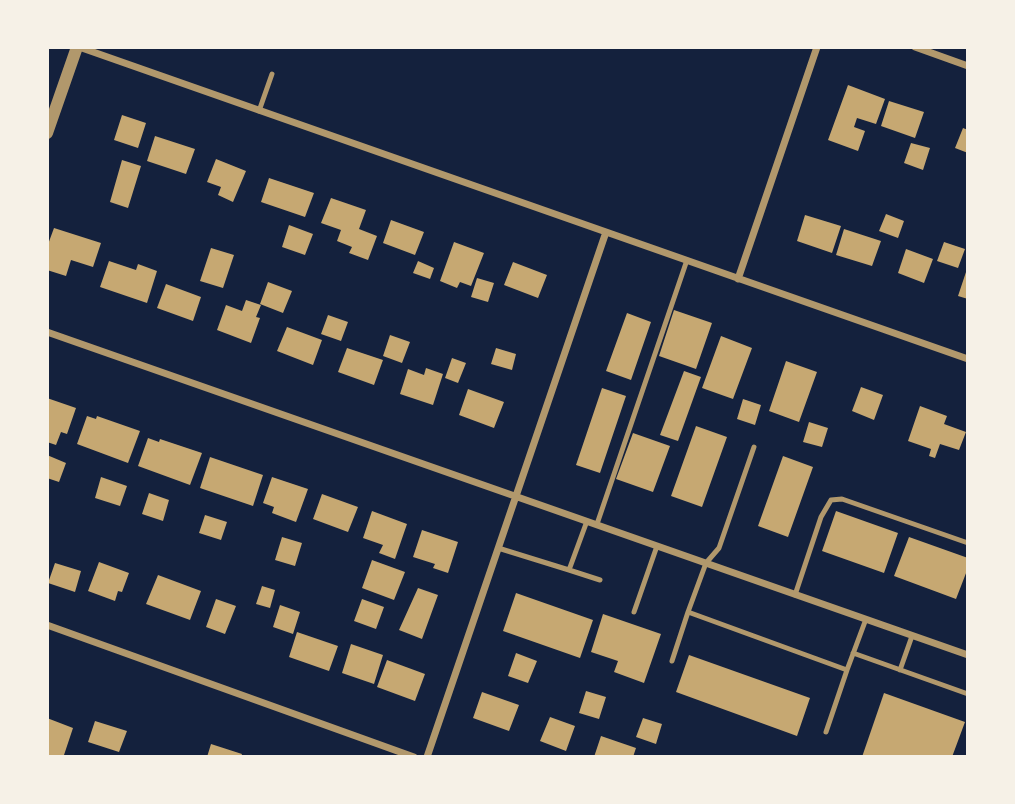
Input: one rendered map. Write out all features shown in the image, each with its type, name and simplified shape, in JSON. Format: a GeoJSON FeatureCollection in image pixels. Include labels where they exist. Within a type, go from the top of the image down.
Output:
{"type":"FeatureCollection","features":[{"type":"Feature","properties":{"kind":"street"},"geometry":{"type":"LineString","coordinates":[[47,133],[78,47],[968,359]]}},
{"type":"Feature","properties":{"kind":"street"},"geometry":{"type":"LineString","coordinates":[[738,279],[817,47]]}},
{"type":"Feature","properties":{"kind":"street"},"geometry":{"type":"LineString","coordinates":[[915,47],[968,66]]}},
{"type":"Feature","properties":{"kind":"street"},"geometry":{"type":"LineString","coordinates":[[427,757],[606,233]]}},
{"type":"Feature","properties":{"kind":"street"},"geometry":{"type":"LineString","coordinates":[[47,332],[968,655]]}},
{"type":"Feature","properties":{"kind":"street"},"geometry":{"type":"LineString","coordinates":[[47,625],[414,757]]}},
{"type":"Feature","properties":{"kind":"lane"},"geometry":{"type":"LineString","coordinates":[[259,111],[272,74]]}},
{"type":"Feature","properties":{"kind":"lane"},"geometry":{"type":"LineString","coordinates":[[597,524],[687,260]]}},
{"type":"Feature","properties":{"kind":"lane"},"geometry":{"type":"LineString","coordinates":[[672,661],[706,563],[719,548],[754,447]]}},
{"type":"Feature","properties":{"kind":"lane"},"geometry":{"type":"LineString","coordinates":[[795,594],[821,517],[831,500],[842,499],[968,543]]}},
{"type":"Feature","properties":{"kind":"lane"},"geometry":{"type":"LineString","coordinates":[[569,570],[587,521]]}},
{"type":"Feature","properties":{"kind":"lane"},"geometry":{"type":"LineString","coordinates":[[634,612],[657,545]]}},
{"type":"Feature","properties":{"kind":"lane"},"geometry":{"type":"LineString","coordinates":[[498,548],[600,580]]}},
{"type":"Feature","properties":{"kind":"lane"},"geometry":{"type":"LineString","coordinates":[[688,612],[847,670]]}},
{"type":"Feature","properties":{"kind":"lane"},"geometry":{"type":"LineString","coordinates":[[826,732],[866,619]]}},
{"type":"Feature","properties":{"kind":"lane"},"geometry":{"type":"LineString","coordinates":[[900,670],[912,636]]}},
{"type":"Feature","properties":{"kind":"lane"},"geometry":{"type":"LineString","coordinates":[[853,653],[968,694]]}},
{"type":"Feature","properties":{"kind":"building"},"geometry":{"type":"Polygon","coordinates":[[[848,85],[885,99],[876,124],[857,118],[854,127],[865,131],[858,151],[828,140],[848,85]]]}},
{"type":"Feature","properties":{"kind":"building"},"geometry":{"type":"Polygon","coordinates":[[[889,101],[924,112],[915,138],[881,126],[889,101]]]}},
{"type":"Feature","properties":{"kind":"building"},"geometry":{"type":"Polygon","coordinates":[[[122,115],[146,123],[138,148],[114,140],[122,115]]]}},
{"type":"Feature","properties":{"kind":"building"},"geometry":{"type":"Polygon","coordinates":[[[963,128],[968,130],[968,153],[955,148],[963,128]]]}},
{"type":"Feature","properties":{"kind":"building"},"geometry":{"type":"Polygon","coordinates":[[[155,136],[195,149],[186,174],[147,161],[155,136]]]}},
{"type":"Feature","properties":{"kind":"building"},"geometry":{"type":"Polygon","coordinates":[[[911,143],[930,148],[923,170],[904,163],[911,143]]]}},
{"type":"Feature","properties":{"kind":"building"},"geometry":{"type":"Polygon","coordinates":[[[216,159],[246,171],[233,202],[218,195],[221,187],[207,182],[216,159]]]}},
{"type":"Feature","properties":{"kind":"building"},"geometry":{"type":"Polygon","coordinates":[[[122,160],[141,166],[128,208],[110,202],[122,160]]]}},
{"type":"Feature","properties":{"kind":"building"},"geometry":{"type":"Polygon","coordinates":[[[269,178],[314,193],[305,217],[261,202],[269,178]]]}},
{"type":"Feature","properties":{"kind":"building"},"geometry":{"type":"Polygon","coordinates":[[[331,198],[366,210],[359,229],[377,236],[368,260],[349,253],[352,247],[337,241],[341,230],[321,223],[331,198]]]}},
{"type":"Feature","properties":{"kind":"building"},"geometry":{"type":"Polygon","coordinates":[[[886,214],[904,221],[898,238],[879,231],[886,214]]]}},
{"type":"Feature","properties":{"kind":"building"},"geometry":{"type":"Polygon","coordinates":[[[805,215],[841,226],[832,253],[797,241],[805,215]]]}},
{"type":"Feature","properties":{"kind":"building"},"geometry":{"type":"Polygon","coordinates":[[[391,220],[424,232],[415,255],[383,243],[391,220]]]}},
{"type":"Feature","properties":{"kind":"building"},"geometry":{"type":"Polygon","coordinates":[[[289,225],[313,234],[305,255],[282,247],[289,225]]]}},
{"type":"Feature","properties":{"kind":"building"},"geometry":{"type":"Polygon","coordinates":[[[54,228],[101,243],[93,267],[71,260],[66,276],[47,270],[47,247],[54,228]]]}},
{"type":"Feature","properties":{"kind":"building"},"geometry":{"type":"Polygon","coordinates":[[[844,229],[881,241],[872,266],[836,255],[844,229]]]}},
{"type":"Feature","properties":{"kind":"building"},"geometry":{"type":"Polygon","coordinates":[[[454,242],[484,253],[471,286],[460,282],[457,288],[440,281],[454,242]]]}},
{"type":"Feature","properties":{"kind":"building"},"geometry":{"type":"Polygon","coordinates":[[[944,242],[965,249],[958,268],[937,261],[944,242]]]}},
{"type":"Feature","properties":{"kind":"building"},"geometry":{"type":"Polygon","coordinates":[[[211,248],[234,255],[223,288],[200,281],[211,248]]]}},
{"type":"Feature","properties":{"kind":"building"},"geometry":{"type":"Polygon","coordinates":[[[906,249],[933,259],[924,283],[898,273],[906,249]]]}},
{"type":"Feature","properties":{"kind":"building"},"geometry":{"type":"Polygon","coordinates":[[[109,261],[136,270],[138,264],[157,271],[147,303],[100,287],[109,261]]]}},
{"type":"Feature","properties":{"kind":"building"},"geometry":{"type":"Polygon","coordinates":[[[418,261],[434,268],[430,279],[413,273],[418,261]]]}},
{"type":"Feature","properties":{"kind":"building"},"geometry":{"type":"Polygon","coordinates":[[[513,262],[547,275],[538,298],[504,285],[513,262]]]}},
{"type":"Feature","properties":{"kind":"building"},"geometry":{"type":"Polygon","coordinates":[[[968,266],[968,299],[958,296],[968,266]]]}},
{"type":"Feature","properties":{"kind":"building"},"geometry":{"type":"Polygon","coordinates":[[[477,278],[494,283],[488,302],[471,297],[477,278]]]}},
{"type":"Feature","properties":{"kind":"building"},"geometry":{"type":"Polygon","coordinates":[[[268,282],[292,291],[283,313],[260,304],[268,282]]]}},
{"type":"Feature","properties":{"kind":"building"},"geometry":{"type":"Polygon","coordinates":[[[166,284],[201,297],[193,321],[157,308],[166,284]]]}},
{"type":"Feature","properties":{"kind":"building"},"geometry":{"type":"Polygon","coordinates":[[[246,300],[261,305],[256,317],[260,318],[251,343],[217,330],[226,305],[242,311],[246,300]]]}},
{"type":"Feature","properties":{"kind":"building"},"geometry":{"type":"Polygon","coordinates":[[[674,310],[712,323],[696,369],[659,356],[674,310]]]}},
{"type":"Feature","properties":{"kind":"building"},"geometry":{"type":"Polygon","coordinates":[[[627,313],[651,322],[631,380],[606,371],[627,313]]]}},
{"type":"Feature","properties":{"kind":"building"},"geometry":{"type":"Polygon","coordinates":[[[328,315],[348,322],[341,341],[321,334],[328,315]]]}},
{"type":"Feature","properties":{"kind":"building"},"geometry":{"type":"Polygon","coordinates":[[[287,327],[322,340],[313,365],[277,351],[287,327]]]}},
{"type":"Feature","properties":{"kind":"building"},"geometry":{"type":"Polygon","coordinates":[[[390,335],[410,342],[402,363],[383,356],[390,335]]]}},
{"type":"Feature","properties":{"kind":"building"},"geometry":{"type":"Polygon","coordinates":[[[721,336],[752,348],[733,399],[702,388],[721,336]]]}},
{"type":"Feature","properties":{"kind":"building"},"geometry":{"type":"Polygon","coordinates":[[[347,348],[383,360],[374,385],[338,372],[347,348]]]}},
{"type":"Feature","properties":{"kind":"building"},"geometry":{"type":"Polygon","coordinates":[[[496,348],[516,354],[512,370],[491,364],[496,348]]]}},
{"type":"Feature","properties":{"kind":"building"},"geometry":{"type":"Polygon","coordinates":[[[452,358],[466,363],[458,383],[445,378],[452,358]]]}},
{"type":"Feature","properties":{"kind":"building"},"geometry":{"type":"Polygon","coordinates":[[[786,361],[817,372],[799,422],[769,411],[786,361]]]}},
{"type":"Feature","properties":{"kind":"building"},"geometry":{"type":"Polygon","coordinates":[[[426,368],[443,374],[433,405],[400,394],[408,369],[424,375],[426,368]]]}},
{"type":"Feature","properties":{"kind":"building"},"geometry":{"type":"Polygon","coordinates":[[[684,371],[701,377],[678,441],[660,435],[684,371]]]}},
{"type":"Feature","properties":{"kind":"building"},"geometry":{"type":"Polygon","coordinates":[[[861,387],[883,395],[874,420],[852,411],[861,387]]]}},
{"type":"Feature","properties":{"kind":"building"},"geometry":{"type":"Polygon","coordinates":[[[602,388],[626,396],[600,473],[576,465],[602,388]]]}},
{"type":"Feature","properties":{"kind":"building"},"geometry":{"type":"Polygon","coordinates":[[[468,389],[504,402],[494,428],[459,415],[468,389]]]}},
{"type":"Feature","properties":{"kind":"building"},"geometry":{"type":"Polygon","coordinates":[[[47,398],[76,408],[67,434],[61,432],[56,445],[47,442],[47,398]]]}},
{"type":"Feature","properties":{"kind":"building"},"geometry":{"type":"Polygon","coordinates":[[[743,399],[761,405],[755,425],[737,419],[743,399]]]}},
{"type":"Feature","properties":{"kind":"building"},"geometry":{"type":"Polygon","coordinates":[[[920,406],[947,416],[944,424],[966,432],[959,450],[940,444],[935,458],[929,456],[931,449],[908,441],[920,406]]]}},
{"type":"Feature","properties":{"kind":"building"},"geometry":{"type":"Polygon","coordinates":[[[87,416],[96,419],[97,416],[140,431],[128,463],[77,444],[87,416]]]}},
{"type":"Feature","properties":{"kind":"building"},"geometry":{"type":"Polygon","coordinates":[[[809,422],[828,428],[822,447],[803,442],[809,422]]]}},
{"type":"Feature","properties":{"kind":"building"},"geometry":{"type":"Polygon","coordinates":[[[696,426],[727,437],[702,507],[671,496],[696,426]]]}},
{"type":"Feature","properties":{"kind":"building"},"geometry":{"type":"Polygon","coordinates":[[[633,433],[670,446],[653,492],[616,479],[633,433]]]}},
{"type":"Feature","properties":{"kind":"building"},"geometry":{"type":"Polygon","coordinates":[[[148,438],[159,442],[160,439],[202,453],[190,485],[138,466],[148,438]]]}},
{"type":"Feature","properties":{"kind":"building"},"geometry":{"type":"Polygon","coordinates":[[[47,455],[66,463],[59,482],[47,478],[47,455]]]}},
{"type":"Feature","properties":{"kind":"building"},"geometry":{"type":"Polygon","coordinates":[[[783,456],[813,467],[788,537],[758,526],[783,456]]]}},
{"type":"Feature","properties":{"kind":"building"},"geometry":{"type":"Polygon","coordinates":[[[210,457],[263,475],[253,506],[200,488],[210,457]]]}},
{"type":"Feature","properties":{"kind":"building"},"geometry":{"type":"Polygon","coordinates":[[[101,477],[127,486],[120,506],[95,498],[101,477]]]}},
{"type":"Feature","properties":{"kind":"building"},"geometry":{"type":"Polygon","coordinates":[[[272,477],[308,489],[296,522],[272,513],[274,507],[263,503],[272,477]]]}},
{"type":"Feature","properties":{"kind":"building"},"geometry":{"type":"Polygon","coordinates":[[[149,493],[169,500],[163,521],[142,514],[149,493]]]}},
{"type":"Feature","properties":{"kind":"building"},"geometry":{"type":"Polygon","coordinates":[[[322,494],[358,507],[348,532],[313,519],[322,494]]]}},
{"type":"Feature","properties":{"kind":"building"},"geometry":{"type":"Polygon","coordinates":[[[372,511],[407,524],[395,559],[379,553],[383,545],[363,538],[372,511]]]}},
{"type":"Feature","properties":{"kind":"building"},"geometry":{"type":"Polygon","coordinates":[[[836,511],[898,533],[884,573],[822,551],[836,511]]]}},
{"type":"Feature","properties":{"kind":"building"},"geometry":{"type":"Polygon","coordinates":[[[205,515],[227,522],[221,540],[199,533],[205,515]]]}},
{"type":"Feature","properties":{"kind":"building"},"geometry":{"type":"Polygon","coordinates":[[[422,530],[458,542],[448,573],[433,568],[435,564],[413,557],[422,530]]]}},
{"type":"Feature","properties":{"kind":"building"},"geometry":{"type":"Polygon","coordinates":[[[282,537],[302,543],[295,566],[275,560],[282,537]]]}},
{"type":"Feature","properties":{"kind":"building"},"geometry":{"type":"Polygon","coordinates":[[[909,537],[968,558],[968,568],[956,599],[894,576],[909,537]]]}},
{"type":"Feature","properties":{"kind":"building"},"geometry":{"type":"Polygon","coordinates":[[[372,560],[405,572],[394,600],[362,588],[372,560]]]}},
{"type":"Feature","properties":{"kind":"building"},"geometry":{"type":"Polygon","coordinates":[[[99,562],[129,573],[122,592],[118,591],[115,601],[88,591],[99,562]]]}},
{"type":"Feature","properties":{"kind":"building"},"geometry":{"type":"Polygon","coordinates":[[[55,563],[81,571],[75,592],[48,583],[55,563]]]}},
{"type":"Feature","properties":{"kind":"building"},"geometry":{"type":"Polygon","coordinates":[[[158,575],[201,591],[190,620],[146,604],[158,575]]]}},
{"type":"Feature","properties":{"kind":"building"},"geometry":{"type":"Polygon","coordinates":[[[262,586],[275,590],[270,608],[256,604],[262,586]]]}},
{"type":"Feature","properties":{"kind":"building"},"geometry":{"type":"Polygon","coordinates":[[[418,588],[438,595],[422,639],[399,630],[418,588]]]}},
{"type":"Feature","properties":{"kind":"building"},"geometry":{"type":"Polygon","coordinates":[[[516,593],[593,620],[580,658],[503,631],[516,593]]]}},
{"type":"Feature","properties":{"kind":"building"},"geometry":{"type":"Polygon","coordinates":[[[216,599],[236,606],[225,634],[206,627],[216,599]]]}},
{"type":"Feature","properties":{"kind":"building"},"geometry":{"type":"Polygon","coordinates":[[[362,599],[384,607],[376,629],[354,621],[362,599]]]}},
{"type":"Feature","properties":{"kind":"building"},"geometry":{"type":"Polygon","coordinates":[[[280,605],[300,612],[293,634],[273,627],[280,605]]]}},
{"type":"Feature","properties":{"kind":"building"},"geometry":{"type":"Polygon","coordinates":[[[603,614],[661,634],[644,683],[614,672],[618,661],[591,652],[603,614]]]}},
{"type":"Feature","properties":{"kind":"building"},"geometry":{"type":"Polygon","coordinates":[[[297,632],[338,646],[329,671],[289,657],[297,632]]]}},
{"type":"Feature","properties":{"kind":"building"},"geometry":{"type":"Polygon","coordinates":[[[351,644],[383,655],[374,684],[342,673],[351,644]]]}},
{"type":"Feature","properties":{"kind":"building"},"geometry":{"type":"Polygon","coordinates":[[[516,653],[537,661],[528,683],[508,676],[516,653]]]}},
{"type":"Feature","properties":{"kind":"building"},"geometry":{"type":"Polygon","coordinates":[[[689,655],[810,698],[797,736],[676,692],[689,655]]]}},
{"type":"Feature","properties":{"kind":"building"},"geometry":{"type":"Polygon","coordinates":[[[387,660],[425,674],[415,701],[377,687],[387,660]]]}},
{"type":"Feature","properties":{"kind":"building"},"geometry":{"type":"Polygon","coordinates":[[[586,691],[606,697],[599,719],[579,713],[586,691]]]}},
{"type":"Feature","properties":{"kind":"building"},"geometry":{"type":"Polygon","coordinates":[[[482,692],[519,705],[509,731],[473,718],[482,692]]]}},
{"type":"Feature","properties":{"kind":"building"},"geometry":{"type":"Polygon","coordinates":[[[884,693],[965,722],[952,757],[862,757],[884,693]]]}},
{"type":"Feature","properties":{"kind":"building"},"geometry":{"type":"Polygon","coordinates":[[[550,717],[575,726],[566,751],[540,741],[550,717]]]}},
{"type":"Feature","properties":{"kind":"building"},"geometry":{"type":"Polygon","coordinates":[[[47,718],[73,728],[64,755],[47,756],[47,718]]]}},
{"type":"Feature","properties":{"kind":"building"},"geometry":{"type":"Polygon","coordinates":[[[643,718],[662,724],[656,744],[636,737],[643,718]]]}},
{"type":"Feature","properties":{"kind":"building"},"geometry":{"type":"Polygon","coordinates":[[[95,721],[127,731],[119,752],[88,742],[95,721]]]}},
{"type":"Feature","properties":{"kind":"building"},"geometry":{"type":"Polygon","coordinates":[[[601,736],[636,748],[633,757],[594,757],[601,736]]]}},
{"type":"Feature","properties":{"kind":"building"},"geometry":{"type":"Polygon","coordinates":[[[211,744],[242,754],[241,757],[207,757],[211,744]]]}}]}
